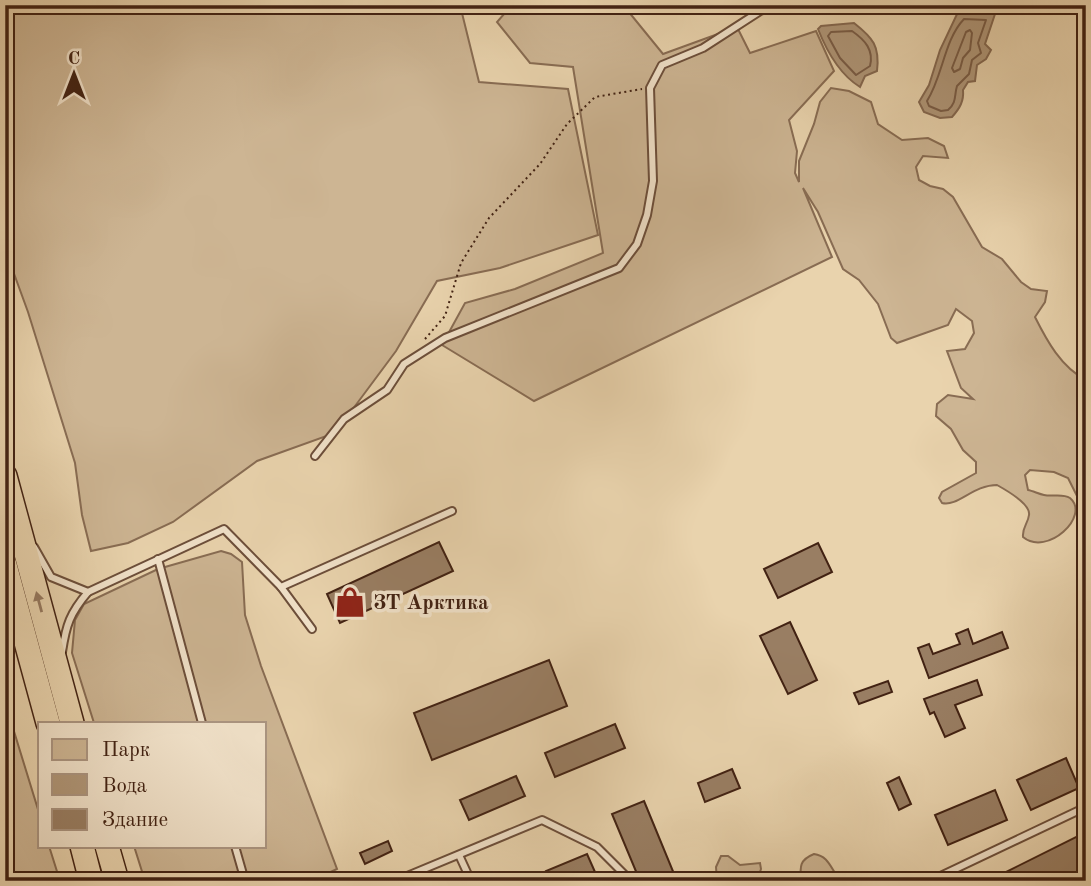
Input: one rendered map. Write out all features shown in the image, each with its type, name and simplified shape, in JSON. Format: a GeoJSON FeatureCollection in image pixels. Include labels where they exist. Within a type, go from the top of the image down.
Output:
{"type":"FeatureCollection","features":[{"type":"Feature","properties":{"kind":"highway"},"geometry":{"type":"LineString","coordinates":[[8,486],[72,722]]}},
{"type":"Feature","properties":{"kind":"highway"},"geometry":{"type":"LineString","coordinates":[[5,565],[48,722]]}},
{"type":"Feature","properties":{"kind":"highway"},"geometry":{"type":"LineString","coordinates":[[83,848],[92,881]]}},
{"type":"Feature","properties":{"kind":"highway"},"geometry":{"type":"LineString","coordinates":[[108,848],[117,881]]}},
{"type":"Feature","properties":{"kind":"lane"},"geometry":{"type":"LineString","coordinates":[[315,456],[344,419],[387,390],[404,364],[445,338],[619,268],[637,244],[647,215],[653,181],[650,88],[662,65],[703,48],[773,5]]}},
{"type":"Feature","properties":{"kind":"lane"},"geometry":{"type":"LineString","coordinates":[[8,486],[32,544],[51,577],[88,592]]}},
{"type":"Feature","properties":{"kind":"lane"},"geometry":{"type":"LineString","coordinates":[[281,587],[452,511]]}},
{"type":"Feature","properties":{"kind":"lane"},"geometry":{"type":"LineString","coordinates":[[63,692],[62,652],[65,625],[88,592],[224,529],[281,587],[312,629]]}},
{"type":"Feature","properties":{"kind":"lane"},"geometry":{"type":"LineString","coordinates":[[158,559],[202,722]]}},
{"type":"Feature","properties":{"kind":"lane"},"geometry":{"type":"LineString","coordinates":[[932,880],[1086,807]]}},
{"type":"Feature","properties":{"kind":"lane"},"geometry":{"type":"LineString","coordinates":[[395,881],[542,820],[597,847],[631,881]]}},
{"type":"Feature","properties":{"kind":"lane"},"geometry":{"type":"LineString","coordinates":[[236,848],[245,881]]}},
{"type":"Feature","properties":{"kind":"lane"},"geometry":{"type":"LineString","coordinates":[[459,855],[471,881]]}},
{"type":"Feature","properties":{"kind":"path"},"geometry":{"type":"LineString","coordinates":[[420,345],[445,316],[461,262],[489,218],[540,164],[566,124],[595,97],[650,88]]}},
{"type":"Feature","properties":{"kind":"green space"},"geometry":{"type":"Polygon","coordinates":[[[5,5],[460,5],[479,82],[568,89],[598,235],[500,268],[437,281],[396,351],[335,433],[257,461],[173,522],[128,543],[91,551],[82,515],[75,463],[28,312],[5,249],[5,5]]]}},
{"type":"Feature","properties":{"kind":"green space"},"geometry":{"type":"Polygon","coordinates":[[[498,5],[634,5],[628,11],[663,54],[737,27],[750,53],[816,31],[834,71],[789,120],[797,151],[795,173],[799,182],[799,161],[820,102],[831,88],[849,91],[871,102],[878,124],[902,140],[928,138],[944,146],[948,158],[923,156],[916,167],[919,180],[943,189],[953,197],[982,247],[1002,259],[1021,282],[1031,289],[1047,291],[1045,302],[1035,317],[1062,361],[1086,380],[1086,514],[1068,478],[1054,472],[1030,470],[1025,475],[1028,490],[1070,498],[1075,506],[1071,524],[1054,538],[1033,542],[1023,537],[1029,511],[1017,498],[997,485],[981,488],[954,502],[942,503],[939,498],[942,492],[976,473],[976,462],[963,450],[951,429],[936,416],[937,404],[948,395],[973,399],[961,388],[947,351],[965,349],[974,333],[972,321],[956,309],[948,325],[897,343],[891,338],[878,304],[859,280],[843,269],[818,212],[803,188],[832,257],[534,401],[442,345],[465,303],[515,289],[603,253],[573,67],[530,63],[497,22],[505,13],[498,5]]]}},
{"type":"Feature","properties":{"kind":"green space"},"geometry":{"type":"Polygon","coordinates":[[[221,551],[242,562],[245,615],[261,666],[337,869],[318,878],[318,881],[145,881],[135,848],[266,848],[266,722],[94,722],[72,653],[75,620],[84,604],[158,569],[221,551]]]}},
{"type":"Feature","properties":{"kind":"green space"},"geometry":{"type":"Polygon","coordinates":[[[5,702],[38,809],[38,848],[50,848],[60,881],[5,881],[5,702]]]}},
{"type":"Feature","properties":{"kind":"green space"},"geometry":{"type":"Polygon","coordinates":[[[814,854],[827,861],[841,881],[801,881],[802,864],[814,854]]]}},
{"type":"Feature","properties":{"kind":"green space"},"geometry":{"type":"Polygon","coordinates":[[[721,856],[728,856],[740,865],[760,863],[757,881],[717,881],[716,867],[721,856]]]}},
{"type":"Feature","properties":{"kind":"water"},"geometry":{"type":"Polygon","coordinates":[[[996,11],[985,44],[991,50],[986,59],[977,65],[975,81],[968,82],[963,90],[957,111],[952,117],[940,118],[924,112],[919,102],[929,85],[940,50],[958,12],[996,11]]]}},
{"type":"Feature","properties":{"kind":"water"},"geometry":{"type":"Polygon","coordinates":[[[854,23],[874,43],[877,55],[877,71],[865,76],[860,87],[834,62],[818,29],[821,26],[854,23]]]}},
{"type":"Feature","properties":{"kind":"building"},"geometry":{"type":"Polygon","coordinates":[[[439,542],[453,571],[340,623],[327,594],[439,542]]]}},
{"type":"Feature","properties":{"kind":"building"},"geometry":{"type":"Polygon","coordinates":[[[818,543],[832,572],[778,598],[764,569],[818,543]]]}},
{"type":"Feature","properties":{"kind":"building"},"geometry":{"type":"Polygon","coordinates":[[[790,622],[817,680],[788,694],[760,636],[790,622]]]}},
{"type":"Feature","properties":{"kind":"building"},"geometry":{"type":"Polygon","coordinates":[[[968,629],[973,644],[1002,632],[1008,648],[929,678],[918,648],[929,644],[933,654],[960,644],[956,634],[968,629]]]}},
{"type":"Feature","properties":{"kind":"building"},"geometry":{"type":"Polygon","coordinates":[[[549,660],[567,706],[432,760],[414,713],[549,660]]]}},
{"type":"Feature","properties":{"kind":"building"},"geometry":{"type":"Polygon","coordinates":[[[977,680],[982,695],[955,705],[965,728],[945,737],[934,712],[930,714],[924,699],[977,680]]]}},
{"type":"Feature","properties":{"kind":"building"},"geometry":{"type":"Polygon","coordinates":[[[888,681],[892,692],[859,704],[854,693],[888,681]]]}},
{"type":"Feature","properties":{"kind":"building"},"geometry":{"type":"Polygon","coordinates":[[[615,724],[625,748],[555,777],[545,753],[615,724]]]}},
{"type":"Feature","properties":{"kind":"building"},"geometry":{"type":"Polygon","coordinates":[[[1066,758],[1079,788],[1031,810],[1017,780],[1066,758]]]}},
{"type":"Feature","properties":{"kind":"building"},"geometry":{"type":"Polygon","coordinates":[[[732,769],[740,788],[705,802],[698,783],[732,769]]]}},
{"type":"Feature","properties":{"kind":"building"},"geometry":{"type":"Polygon","coordinates":[[[516,776],[525,796],[469,820],[460,800],[516,776]]]}},
{"type":"Feature","properties":{"kind":"building"},"geometry":{"type":"Polygon","coordinates":[[[899,777],[911,804],[899,810],[887,783],[899,777]]]}},
{"type":"Feature","properties":{"kind":"building"},"geometry":{"type":"Polygon","coordinates":[[[995,790],[1007,820],[948,845],[935,815],[995,790]]]}},
{"type":"Feature","properties":{"kind":"building"},"geometry":{"type":"Polygon","coordinates":[[[644,801],[677,881],[640,881],[612,814],[644,801]]]}},
{"type":"Feature","properties":{"kind":"building"},"geometry":{"type":"Polygon","coordinates":[[[1086,832],[1086,868],[1060,881],[1007,881],[1004,873],[1086,832]]]}},
{"type":"Feature","properties":{"kind":"building"},"geometry":{"type":"Polygon","coordinates":[[[388,841],[392,851],[365,864],[360,853],[388,841]]]}},
{"type":"Feature","properties":{"kind":"building"},"geometry":{"type":"Polygon","coordinates":[[[587,854],[599,881],[550,881],[546,871],[587,854]]]}},
{"type":"Feature","properties":{"kind":"place","name":"ЗТ Арктика"},"geometry":{"type":"Point","coordinates":[350,602]}}]}
